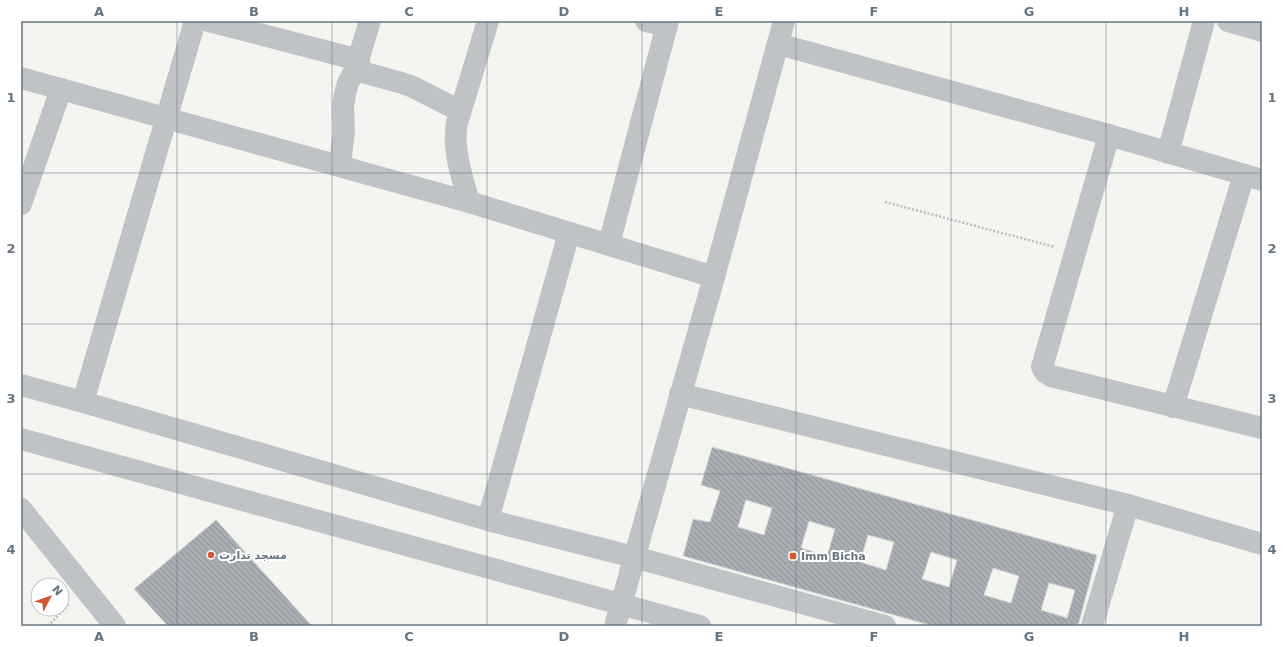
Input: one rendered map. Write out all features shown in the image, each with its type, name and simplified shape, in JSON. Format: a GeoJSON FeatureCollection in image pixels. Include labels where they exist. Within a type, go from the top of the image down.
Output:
{"type":"FeatureCollection","features":[{"type":"Feature","properties":{"kind":"street"},"geometry":{"type":"LineString","coordinates":[[83,402],[195,21]]}},
{"type":"Feature","properties":{"kind":"street"},"geometry":{"type":"LineString","coordinates":[[209,21],[357,65],[413,87],[460,111]]}},
{"type":"Feature","properties":{"kind":"street"},"geometry":{"type":"LineString","coordinates":[[340,166],[345,94],[348,83],[357,65],[370,21]]}},
{"type":"Feature","properties":{"kind":"street"},"geometry":{"type":"LineString","coordinates":[[468,202],[457,153],[455,132],[488,21]]}},
{"type":"Feature","properties":{"kind":"street"},"geometry":{"type":"LineString","coordinates":[[615,626],[714,277],[784,21]]}},
{"type":"Feature","properties":{"kind":"street"},"geometry":{"type":"LineString","coordinates":[[1168,153],[1204,21]]}},
{"type":"Feature","properties":{"kind":"street"},"geometry":{"type":"LineString","coordinates":[[1228,21],[1262,31]]}},
{"type":"Feature","properties":{"kind":"street"},"geometry":{"type":"LineString","coordinates":[[610,244],[660,23]]}},
{"type":"Feature","properties":{"kind":"street"},"geometry":{"type":"LineString","coordinates":[[778,44],[1109,135],[1253,178],[1173,406]]}},
{"type":"Feature","properties":{"kind":"street"},"geometry":{"type":"LineString","coordinates":[[21,78],[468,202],[610,244],[714,277]]}},
{"type":"Feature","properties":{"kind":"street"},"geometry":{"type":"LineString","coordinates":[[21,204],[61,89]]}},
{"type":"Feature","properties":{"kind":"street"},"geometry":{"type":"LineString","coordinates":[[1109,135],[1042,367],[1045,372],[1051,376],[1262,428]]}},
{"type":"Feature","properties":{"kind":"street"},"geometry":{"type":"LineString","coordinates":[[488,520],[569,233]]}},
{"type":"Feature","properties":{"kind":"street"},"geometry":{"type":"LineString","coordinates":[[21,385],[488,520],[634,557],[885,626]]}},
{"type":"Feature","properties":{"kind":"street"},"geometry":{"type":"LineString","coordinates":[[680,394],[1128,505],[1262,544]]}},
{"type":"Feature","properties":{"kind":"street"},"geometry":{"type":"LineString","coordinates":[[21,439],[700,626]]}},
{"type":"Feature","properties":{"kind":"street"},"geometry":{"type":"LineString","coordinates":[[1092,626],[1128,505]]}},
{"type":"Feature","properties":{"kind":"street"},"geometry":{"type":"LineString","coordinates":[[21,509],[115,626]]}},
{"type":"Feature","properties":{"kind":"path"},"geometry":{"type":"LineString","coordinates":[[885,202],[1075,253]]}},
{"type":"Feature","properties":{"kind":"path"},"geometry":{"type":"LineString","coordinates":[[48,626],[84,588]]}},
{"type":"Feature","properties":{"kind":"building"},"geometry":{"type":"Polygon","coordinates":[[[712,447],[1097,555],[1078,626],[933,626],[683,556],[693,519],[710,522],[720,491],[701,485],[712,447]],[[746,500],[738,527],[764,535],[772,508],[746,500]],[[809,521],[801,548],[827,556],[835,529],[809,521]],[[868,535],[860,562],[886,570],[894,542],[868,535]],[[931,552],[922,579],[949,587],[957,560],[931,552]],[[993,568],[984,595],[1011,603],[1019,576],[993,568]],[[1049,583],[1041,610],[1067,618],[1075,590],[1049,583]]]}},
{"type":"Feature","properties":{"kind":"building","name":"مسجد تدارت"},"geometry":{"type":"Polygon","coordinates":[[[216,520],[312,626],[168,626],[134,589],[216,520]]]}},
{"type":"Feature","properties":{"kind":"place","name":"مسجد تدارت"},"geometry":{"type":"Point","coordinates":[211,555]}},
{"type":"Feature","properties":{"kind":"place","name":"Imm Bicha"},"geometry":{"type":"Point","coordinates":[793,556]}}]}
